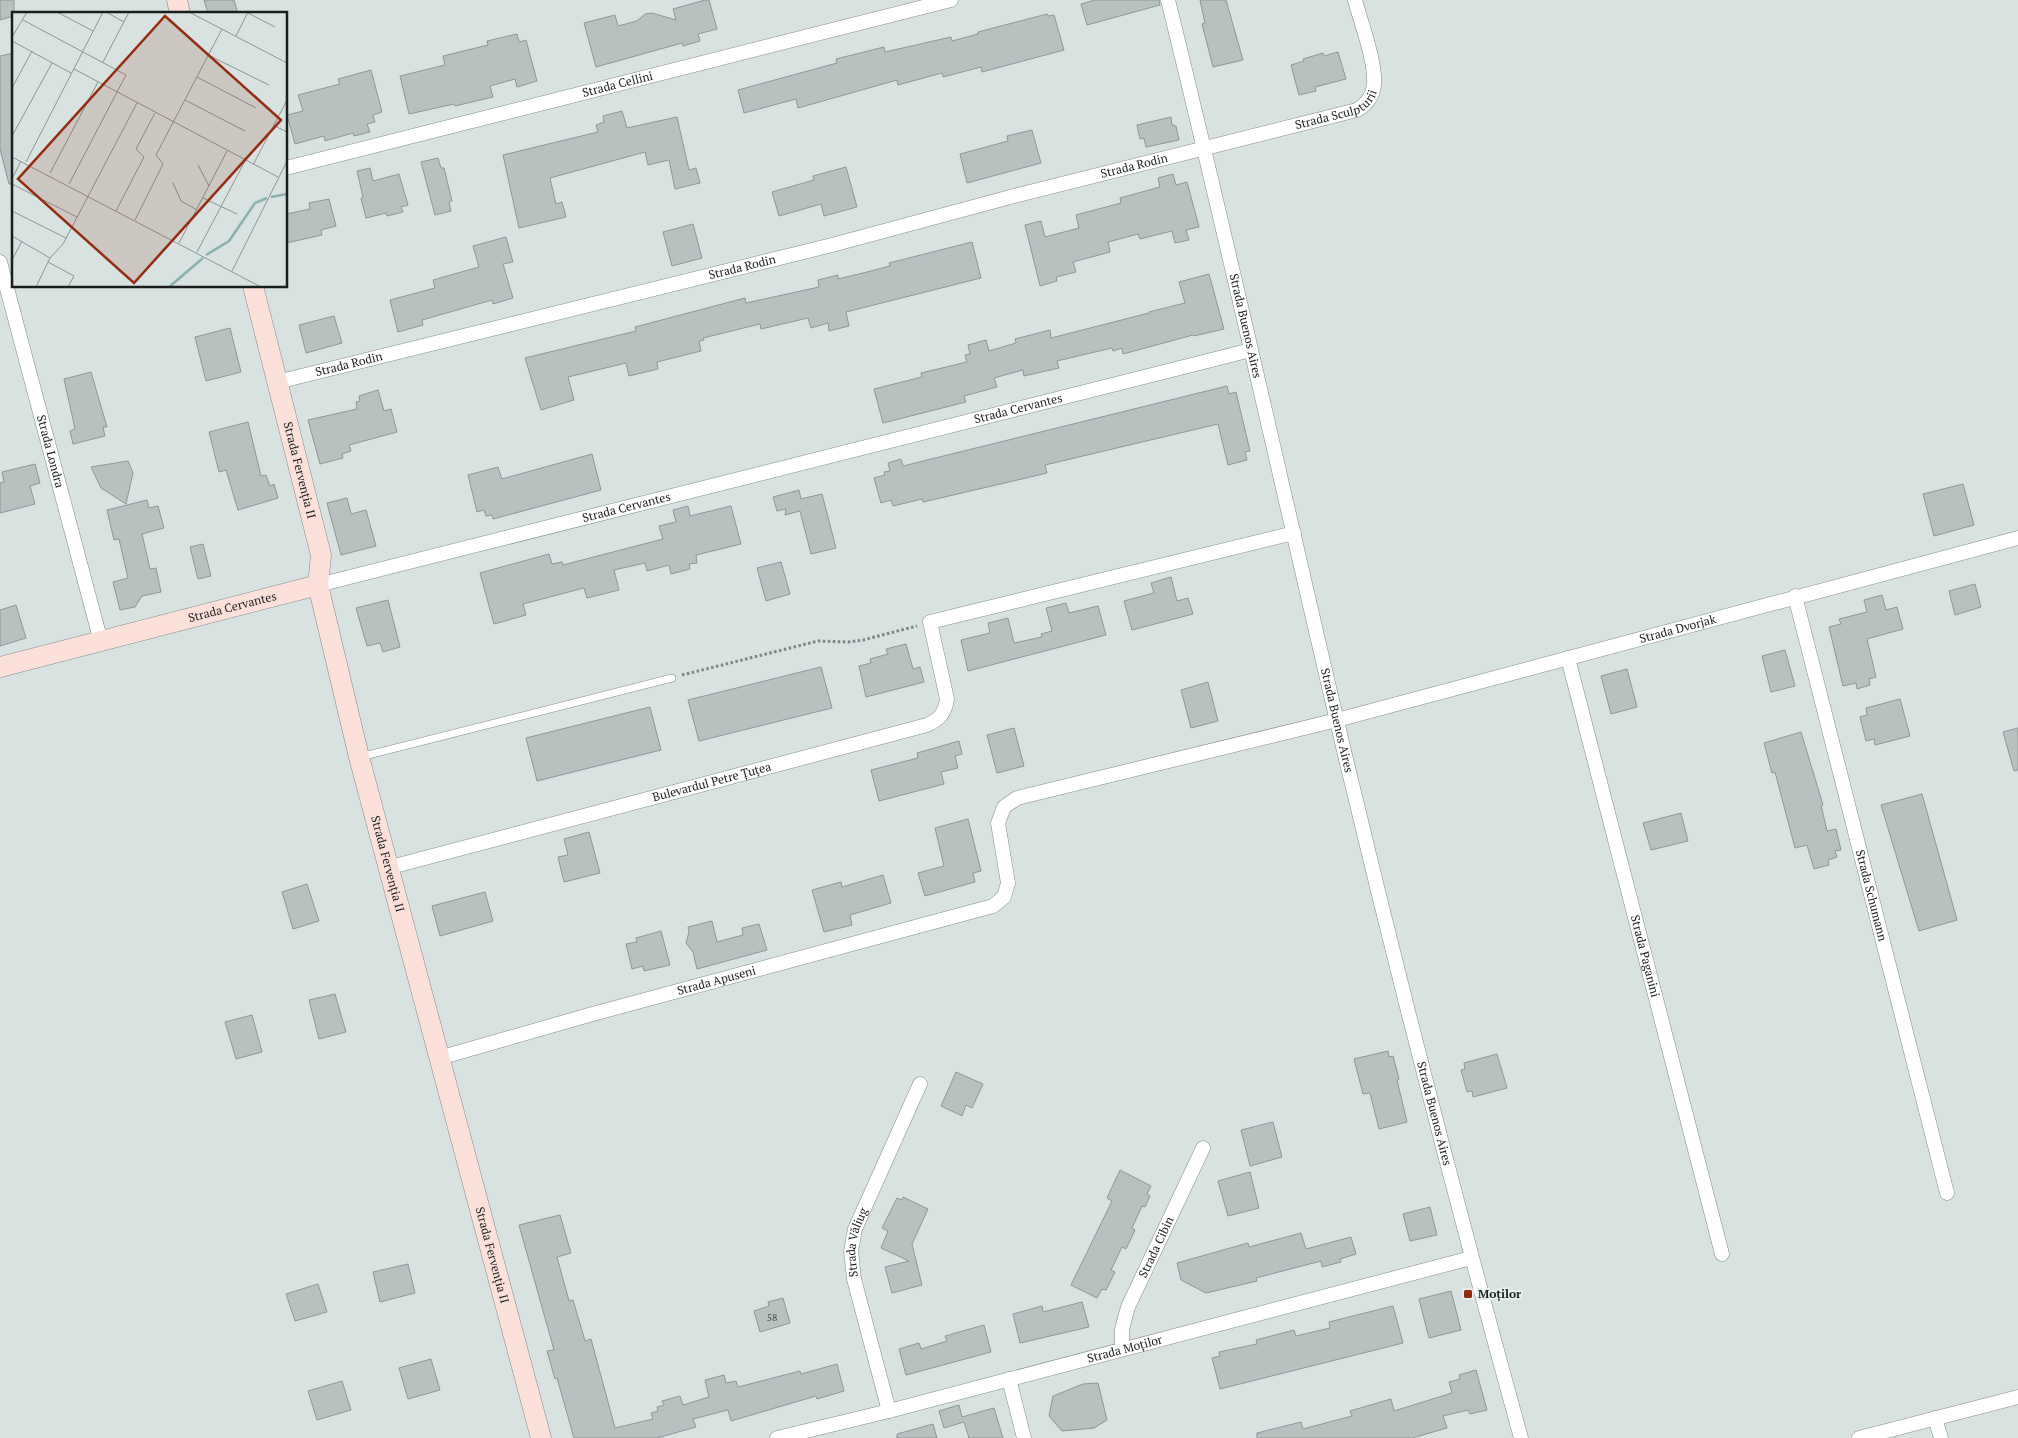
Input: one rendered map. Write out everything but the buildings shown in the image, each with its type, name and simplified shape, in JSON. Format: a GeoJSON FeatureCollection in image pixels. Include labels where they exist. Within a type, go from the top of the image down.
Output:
{"type":"FeatureCollection","features":[{"type":"Feature","properties":{"kind":"street","name":"Strada Cellini"},"geometry":{"type":"LineString","coordinates":[[288,167],[951,0]]}},
{"type":"Feature","properties":{"kind":"street","name":"Strada Buenos Aires"},"geometry":{"type":"LineString","coordinates":[[1168,0],[1205,150],[1337,720],[1471,1258],[1520,1438]]}},
{"type":"Feature","properties":{"kind":"street","name":"Strada Sculpturii"},"geometry":{"type":"LineString","coordinates":[[1205,150],[1357,110],[1365,106],[1374,86],[1373,69],[1355,0]]}},
{"type":"Feature","properties":{"kind":"street","name":"Strada Rodin"},"geometry":{"type":"LineString","coordinates":[[277,382],[822,247],[1014,196],[1205,150]]}},
{"type":"Feature","properties":{"kind":"street","name":"Strada Londra"},"geometry":{"type":"LineString","coordinates":[[0,262],[101,642]]}},
{"type":"Feature","properties":{"kind":"street","name":"Strada Fervenția II"},"geometry":{"type":"LineString","coordinates":[[254,288],[321,555],[318,585],[359,757],[387,868],[541,1438]]}},
{"type":"Feature","properties":{"kind":"street","name":"Strada Cervantes"},"geometry":{"type":"LineString","coordinates":[[0,667],[1251,350]]}},
{"type":"Feature","properties":{"kind":"street"},"geometry":{"type":"LineString","coordinates":[[930,622],[1294,533]]}},
{"type":"Feature","properties":{"kind":"street","name":"Strada Dvorjak"},"geometry":{"type":"LineString","coordinates":[[993,906],[1004,897],[1008,882],[998,824],[1004,807],[1017,798],[1337,720],[1795,596],[2018,538]]}},
{"type":"Feature","properties":{"kind":"street","name":"Strada Schumann"},"geometry":{"type":"LineString","coordinates":[[1795,596],[1947,1193]]}},
{"type":"Feature","properties":{"kind":"street","name":"Bulevardul Petre Țuțea"},"geometry":{"type":"LineString","coordinates":[[387,868],[927,726],[938,720],[945,709],[947,699],[930,622]]}},
{"type":"Feature","properties":{"kind":"street","name":"Strada Paganini"},"geometry":{"type":"LineString","coordinates":[[1568,658],[1722,1254]]}},
{"type":"Feature","properties":{"kind":"street","name":"Strada Apuseni"},"geometry":{"type":"LineString","coordinates":[[439,1058],[590,1015],[993,906]]}},
{"type":"Feature","properties":{"kind":"street","name":"Strada Văliug"},"geometry":{"type":"LineString","coordinates":[[889,1411],[854,1279],[851,1251],[855,1229],[920,1084]]}},
{"type":"Feature","properties":{"kind":"street","name":"Strada Cibin"},"geometry":{"type":"LineString","coordinates":[[1122,1349],[1122,1329],[1128,1306],[1203,1148]]}},
{"type":"Feature","properties":{"kind":"street","name":"Strada Moților"},"geometry":{"type":"LineString","coordinates":[[777,1438],[889,1411],[1471,1258]]}},
{"type":"Feature","properties":{"kind":"street"},"geometry":{"type":"LineString","coordinates":[[1009,1379],[1024,1438]]}},
{"type":"Feature","properties":{"kind":"street"},"geometry":{"type":"LineString","coordinates":[[1859,1438],[2018,1397]]}},
{"type":"Feature","properties":{"kind":"street"},"geometry":{"type":"LineString","coordinates":[[1935,1418],[1941,1438]]}},
{"type":"Feature","properties":{"kind":"lane"},"geometry":{"type":"LineString","coordinates":[[359,757],[672,678]]}},
{"type":"Feature","properties":{"kind":"path"},"geometry":{"type":"LineString","coordinates":[[672,678],[818,641],[848,642],[863,640],[930,622]]}},
{"type":"Feature","properties":{"kind":"place","name":"Moților"},"geometry":{"type":"Point","coordinates":[1468,1294]}}]}
